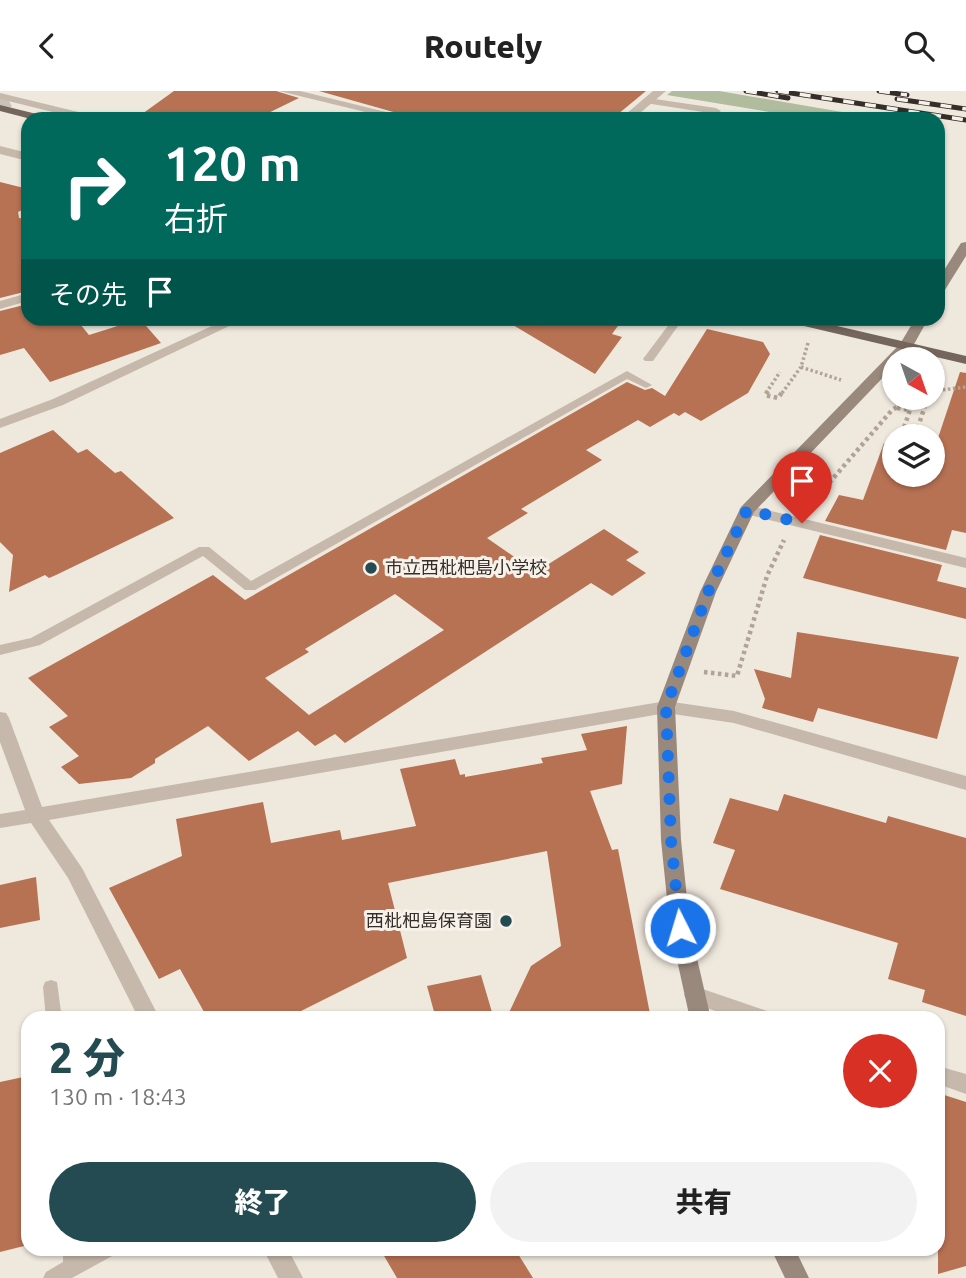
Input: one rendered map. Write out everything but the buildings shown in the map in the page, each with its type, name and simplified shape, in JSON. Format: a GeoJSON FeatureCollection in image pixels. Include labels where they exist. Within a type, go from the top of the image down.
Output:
{"type":"FeatureCollection","features":[{"type":"Feature","properties":{"kind":"main road"},"geometry":{"type":"LineString","coordinates":[[6,101],[30,112]]}},
{"type":"Feature","properties":{"kind":"main road"},"geometry":{"type":"LineString","coordinates":[[945,280],[966,246]]}},
{"type":"Feature","properties":{"kind":"main road"},"geometry":{"type":"LineString","coordinates":[[822,326],[966,360]]}},
{"type":"Feature","properties":{"kind":"main road"},"geometry":{"type":"LineString","coordinates":[[699,1011],[680,928],[671,840],[666,707],[708,592],[747,510],[906,346],[917,326]]}},
{"type":"Feature","properties":{"kind":"main road"},"geometry":{"type":"LineString","coordinates":[[786,1256],[797,1278]]}},
{"type":"Feature","properties":{"kind":"street"},"geometry":{"type":"LineString","coordinates":[[285,91],[377,112]]}},
{"type":"Feature","properties":{"kind":"street"},"geometry":{"type":"LineString","coordinates":[[634,112],[656,94]]}},
{"type":"Feature","properties":{"kind":"street"},"geometry":{"type":"LineString","coordinates":[[6,101],[60,112]]}},
{"type":"Feature","properties":{"kind":"street"},"geometry":{"type":"LineString","coordinates":[[0,150],[21,155]]}},
{"type":"Feature","properties":{"kind":"street"},"geometry":{"type":"LineString","coordinates":[[0,305],[21,299]]}},
{"type":"Feature","properties":{"kind":"street"},"geometry":{"type":"LineString","coordinates":[[0,424],[58,402],[222,326]]}},
{"type":"Feature","properties":{"kind":"street"},"geometry":{"type":"LineString","coordinates":[[747,510],[966,563]]}},
{"type":"Feature","properties":{"kind":"street"},"geometry":{"type":"LineString","coordinates":[[0,821],[666,707],[734,717],[966,783]]}},
{"type":"Feature","properties":{"kind":"street"},"geometry":{"type":"LineString","coordinates":[[0,717],[36,815],[75,873],[146,1011]]}},
{"type":"Feature","properties":{"kind":"street"},"geometry":{"type":"LineString","coordinates":[[694,995],[742,1011]]}},
{"type":"Feature","properties":{"kind":"street"},"geometry":{"type":"LineString","coordinates":[[945,1077],[966,1084]]}},
{"type":"Feature","properties":{"kind":"street"},"geometry":{"type":"LineString","coordinates":[[279,1256],[291,1278]]}},
{"type":"Feature","properties":{"kind":"lane"},"geometry":{"type":"LineString","coordinates":[[656,94],[678,105],[716,111]]}},
{"type":"Feature","properties":{"kind":"lane"},"geometry":{"type":"LineString","coordinates":[[674,112],[678,105]]}},
{"type":"Feature","properties":{"kind":"lane"},"geometry":{"type":"LineString","coordinates":[[649,359],[673,326]]}},
{"type":"Feature","properties":{"kind":"lane"},"geometry":{"type":"LineString","coordinates":[[0,650],[35,642],[204,550],[250,587],[627,374],[646,385]]}},
{"type":"Feature","properties":{"kind":"lane"},"geometry":{"type":"LineString","coordinates":[[51,988],[53,1011]]}},
{"type":"Feature","properties":{"kind":"lane"},"geometry":{"type":"LineString","coordinates":[[53,1278],[73,1258]]}},
{"type":"Feature","properties":{"kind":"path"},"geometry":{"type":"LineString","coordinates":[[780,372],[765,395],[778,398],[801,367],[811,331]]}},
{"type":"Feature","properties":{"kind":"path"},"geometry":{"type":"LineString","coordinates":[[801,367],[847,382]]}},
{"type":"Feature","properties":{"kind":"path"},"geometry":{"type":"LineString","coordinates":[[945,390],[966,387]]}},
{"type":"Feature","properties":{"kind":"green space"},"geometry":{"type":"Polygon","coordinates":[[[672,91],[719,91],[842,112],[770,112],[667,95],[672,91]]]}},
{"type":"Feature","properties":{"kind":"tunnel"},"geometry":{"type":"LineString","coordinates":[[0,106],[9,101]]}},
{"type":"Feature","properties":{"kind":"railway"},"geometry":{"type":"LineString","coordinates":[[746,91],[788,98]]}},
{"type":"Feature","properties":{"kind":"railway"},"geometry":{"type":"LineString","coordinates":[[778,91],[914,112]]}},
{"type":"Feature","properties":{"kind":"railway"},"geometry":{"type":"LineString","coordinates":[[879,91],[907,95]]}},
{"type":"Feature","properties":{"kind":"railway"},"geometry":{"type":"LineString","coordinates":[[897,99],[966,109]]}},
{"type":"Feature","properties":{"kind":"railway"},"geometry":{"type":"LineString","coordinates":[[945,117],[966,120]]}},
{"type":"Feature","properties":{"kind":"place","name":"市立西枇杷島小学校"},"geometry":{"type":"Point","coordinates":[371,568]}},
{"type":"Feature","properties":{"kind":"place","name":"西枇杷島保育園"},"geometry":{"type":"Point","coordinates":[506,921]}},
{"type":"Feature","properties":{"kind":"route"},"geometry":{"type":"LineString","coordinates":[[680,928],[671,840],[666,707],[708,592],[747,510],[802,523]]}}]}
